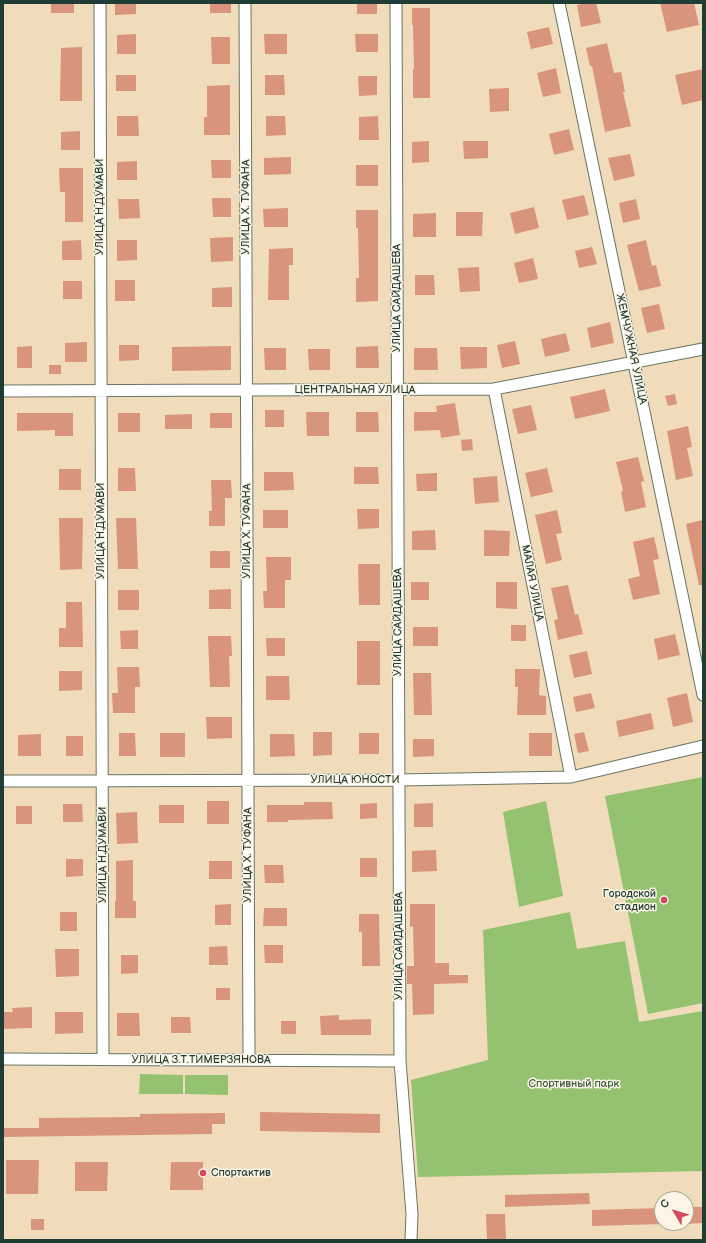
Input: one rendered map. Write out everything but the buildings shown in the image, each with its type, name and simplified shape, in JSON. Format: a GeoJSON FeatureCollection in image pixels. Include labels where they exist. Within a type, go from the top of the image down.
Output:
{"type":"FeatureCollection","features":[{"type":"Feature","properties":{"kind":"street","name":"УЛИЦА Н.ДУМАВИ"},"geometry":{"type":"LineString","coordinates":[[100,3],[103,1059]]}},
{"type":"Feature","properties":{"kind":"street","name":"УЛИЦА Х. ТУФАНА"},"geometry":{"type":"LineString","coordinates":[[245,3],[249,1060]]}},
{"type":"Feature","properties":{"kind":"street","name":"УЛИЦА САЙДАШЕВА"},"geometry":{"type":"LineString","coordinates":[[396,3],[400,1060],[412,1214],[411,1240]]}},
{"type":"Feature","properties":{"kind":"street","name":"ЖЕМЧУЖНАЯ УЛИЦА"},"geometry":{"type":"LineString","coordinates":[[559,3],[703,695]]}},
{"type":"Feature","properties":{"kind":"street","name":"ЦЕНТРАЛЬНАЯ УЛИЦА"},"geometry":{"type":"LineString","coordinates":[[3,391],[494,390],[703,349]]}},
{"type":"Feature","properties":{"kind":"street","name":"МАЛАЯ УЛИЦА"},"geometry":{"type":"LineString","coordinates":[[494,390],[571,777]]}},
{"type":"Feature","properties":{"kind":"street","name":"УЛИЦА ЮНОСТИ"},"geometry":{"type":"LineString","coordinates":[[3,781],[399,780],[571,777],[703,746]]}},
{"type":"Feature","properties":{"kind":"street","name":"УЛИЦА З.Т.ТИМЕРЗЯНОВА"},"geometry":{"type":"LineString","coordinates":[[3,1059],[400,1060]]}},
{"type":"Feature","properties":{"kind":"green space","name":"Городской стадион"},"geometry":{"type":"Polygon","coordinates":[[[703,777],[703,1003],[648,1014],[605,796],[703,777]]]}},
{"type":"Feature","properties":{"kind":"green space"},"geometry":{"type":"Polygon","coordinates":[[[546,801],[563,896],[519,907],[503,812],[546,801]]]}},
{"type":"Feature","properties":{"kind":"green space","name":"Спортивный парк"},"geometry":{"type":"Polygon","coordinates":[[[570,912],[577,949],[625,941],[639,1022],[703,1011],[703,1171],[418,1177],[411,1080],[488,1060],[483,930],[570,912]]]}},
{"type":"Feature","properties":{"kind":"green space"},"geometry":{"type":"Polygon","coordinates":[[[140,1074],[183,1075],[183,1094],[139,1094],[140,1074]]]}},
{"type":"Feature","properties":{"kind":"green space"},"geometry":{"type":"Polygon","coordinates":[[[185,1075],[228,1075],[228,1095],[185,1094],[185,1075]]]}},
{"type":"Feature","properties":{"kind":"place","name":"Городской стадион"},"geometry":{"type":"Point","coordinates":[664,900]}},
{"type":"Feature","properties":{"kind":"place","name":"Спортактив"},"geometry":{"type":"Point","coordinates":[203,1173]}}]}
